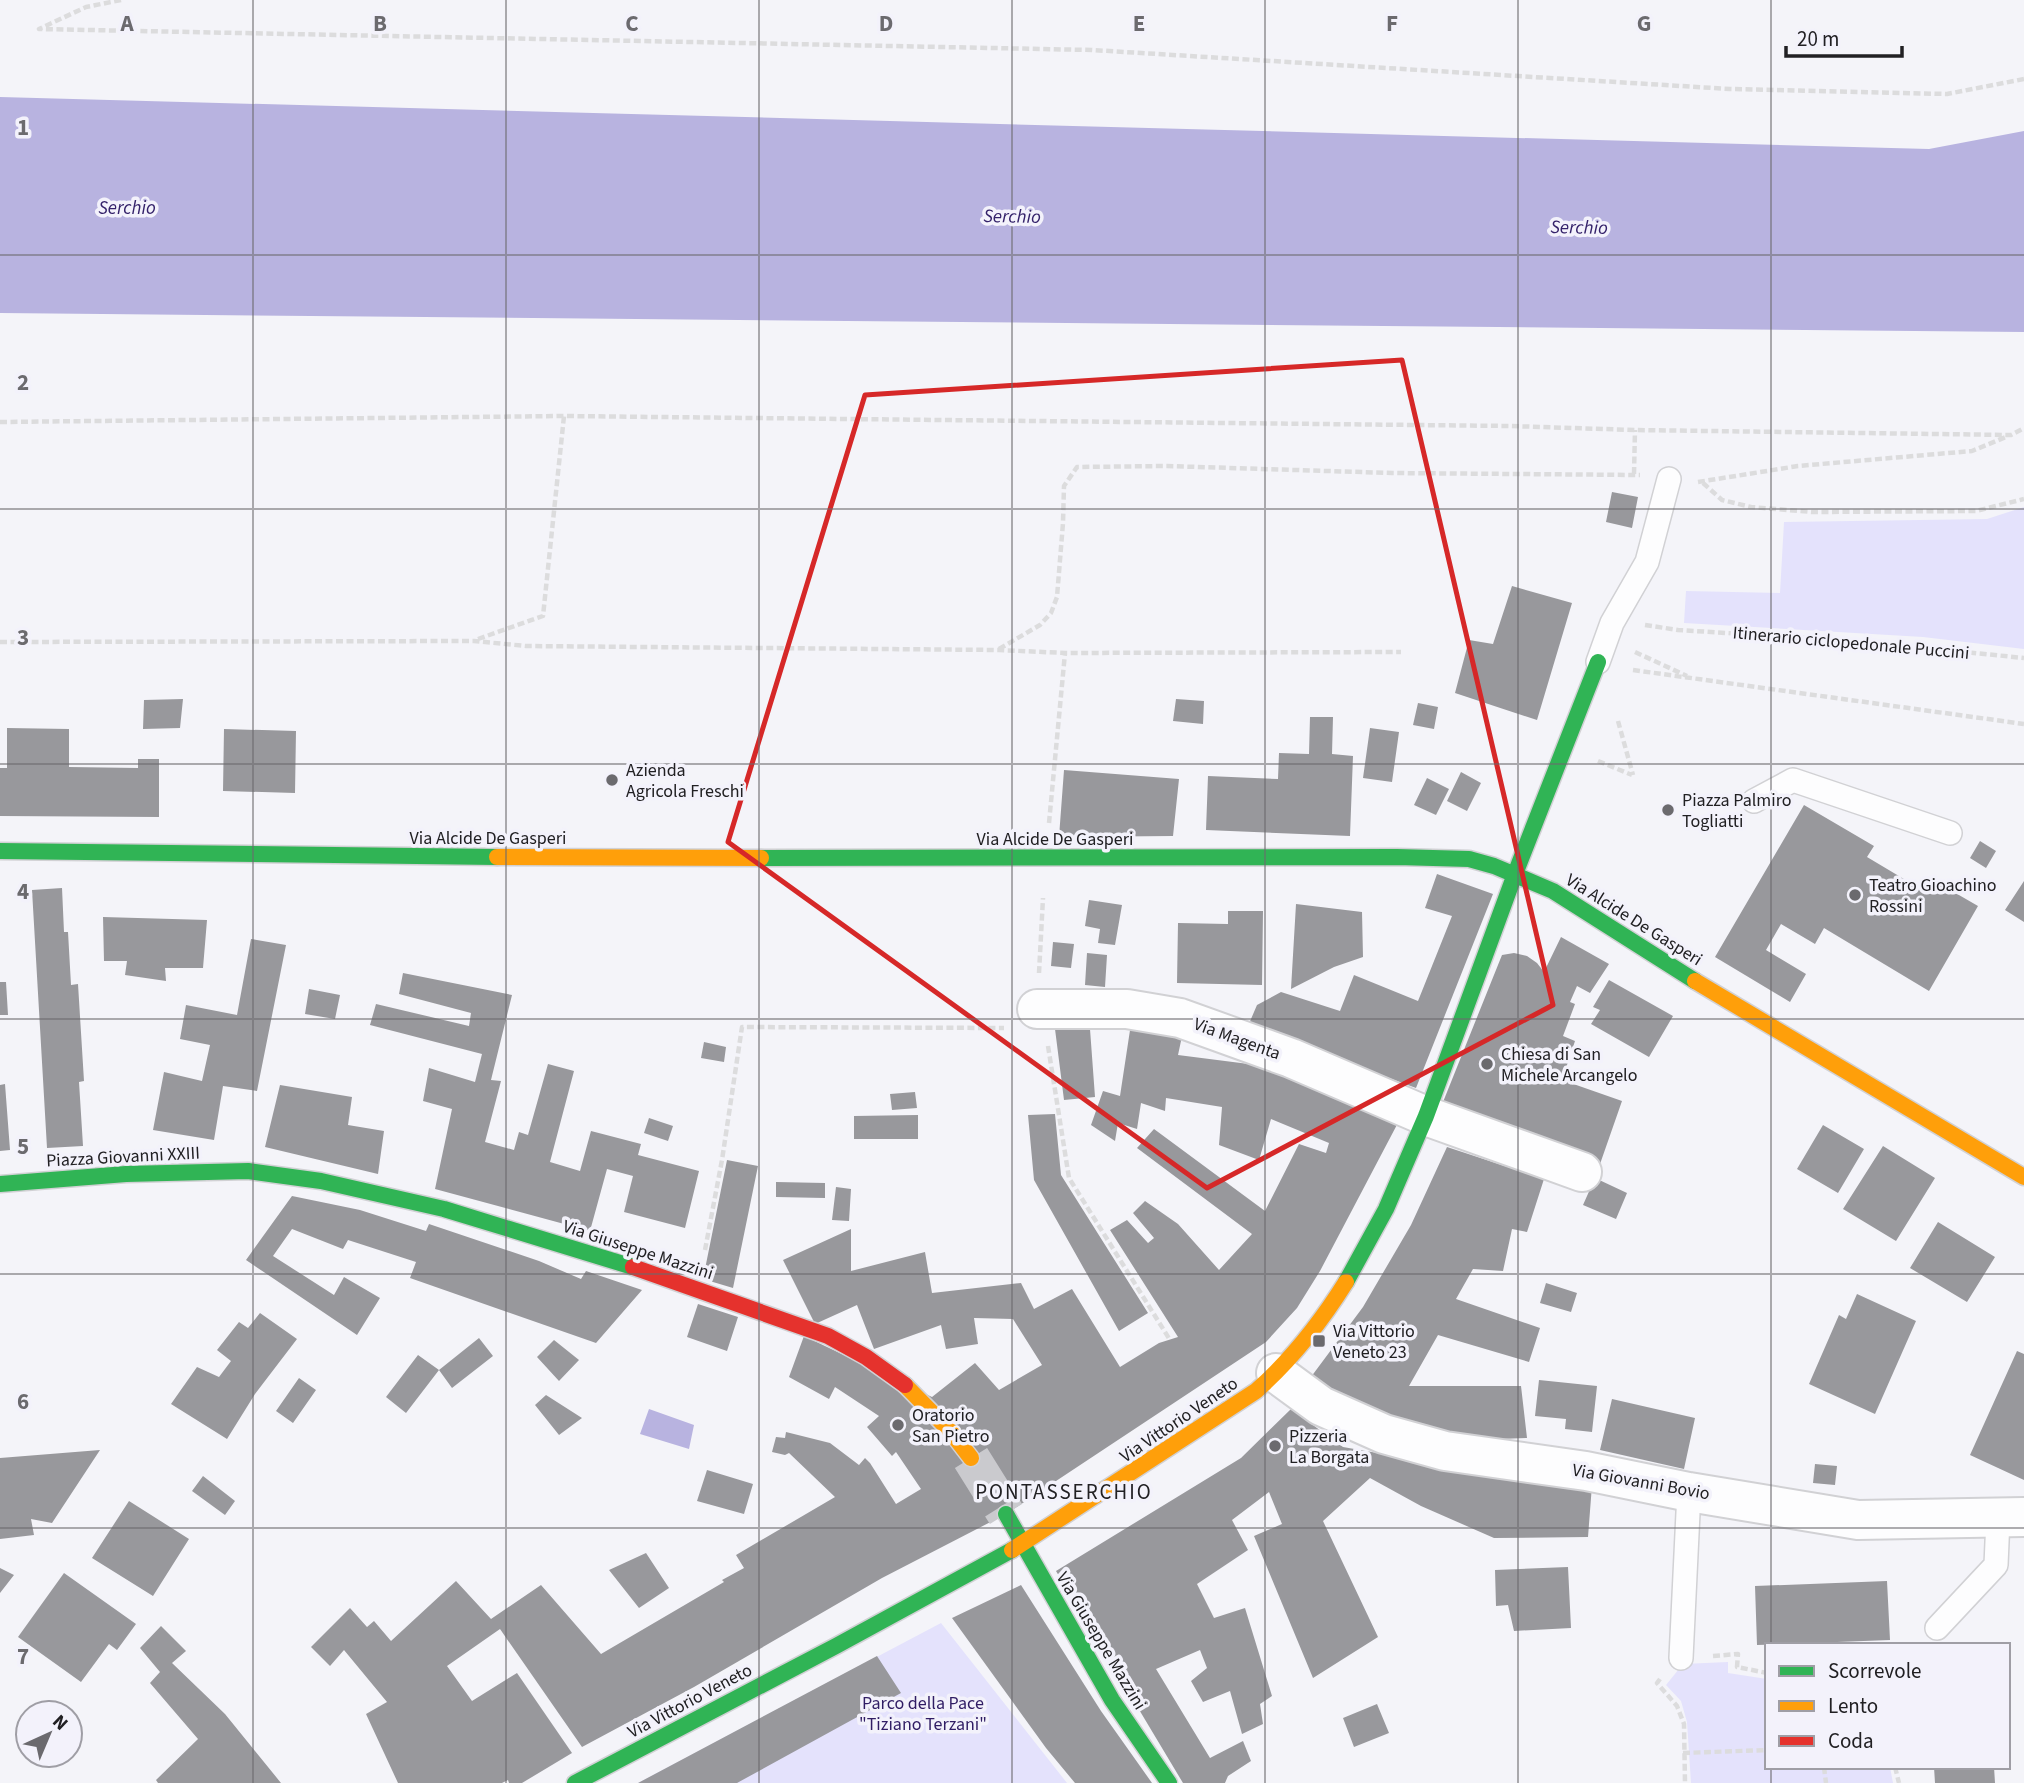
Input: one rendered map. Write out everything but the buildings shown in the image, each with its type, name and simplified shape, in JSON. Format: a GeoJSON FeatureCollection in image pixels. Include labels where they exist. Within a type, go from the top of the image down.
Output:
{"type":"FeatureCollection","features":[{"type":"Feature","properties":{"kind":"street","name":"Via Vittorio Veneto"},"geometry":{"type":"LineString","coordinates":[[575,1783],[825,1653],[1023,1544],[1256,1391],[1276,1373],[1311,1331],[1345,1283],[1386,1209],[1426,1116],[1515,874],[1598,662]]}},
{"type":"Feature","properties":{"kind":"street","name":"Via Alcide De Gasperi"},"geometry":{"type":"LineString","coordinates":[[0,852],[1469,859],[1515,874],[1553,891],[1683,974],[2024,1177]]}},
{"type":"Feature","properties":{"kind":"street","name":"Via Magenta"},"geometry":{"type":"LineString","coordinates":[[1041,1018],[1126,1009],[1180,1018],[1291,1058],[1426,1116],[1582,1172]]}},
{"type":"Feature","properties":{"kind":"street","name":"Via Giuseppe Mazzini"},"geometry":{"type":"LineString","coordinates":[[248,1171],[321,1181],[444,1209],[656,1274],[828,1336],[866,1357],[910,1390],[951,1432],[971,1458]]}},
{"type":"Feature","properties":{"kind":"street","name":"Piazza Giovanni XXIII"},"geometry":{"type":"LineString","coordinates":[[0,1184],[126,1174],[248,1171]]}},
{"type":"Feature","properties":{"kind":"street","name":"Via Giovanni Bovio"},"geometry":{"type":"LineString","coordinates":[[1276,1373],[1321,1406],[1384,1434],[1446,1451],[1586,1471],[1689,1492],[1858,1520],[2011,1518]]}},
{"type":"Feature","properties":{"kind":"street","name":"Via Giuseppe Mazzini"},"geometry":{"type":"LineString","coordinates":[[1006,1514],[1112,1700],[1169,1783]]}},
{"type":"Feature","properties":{"kind":"lane"},"geometry":{"type":"LineString","coordinates":[[1598,662],[1607,638],[1647,562],[1669,479]]}},
{"type":"Feature","properties":{"kind":"lane"},"geometry":{"type":"LineString","coordinates":[[1754,802],[1793,780],[1950,833]]}},
{"type":"Feature","properties":{"kind":"lane"},"geometry":{"type":"LineString","coordinates":[[1681,1658],[1689,1492]]}},
{"type":"Feature","properties":{"kind":"lane"},"geometry":{"type":"LineString","coordinates":[[1937,1628],[1996,1565],[2011,1518]]}},
{"type":"Feature","properties":{"kind":"path"},"geometry":{"type":"LineString","coordinates":[[121,0],[86,7],[39,29],[1092,50],[1743,90],[1947,94],[2024,79]]}},
{"type":"Feature","properties":{"kind":"path"},"geometry":{"type":"LineString","coordinates":[[0,422],[564,416],[1510,426],[2011,435]]}},
{"type":"Feature","properties":{"kind":"path"},"geometry":{"type":"LineString","coordinates":[[474,641],[543,616],[564,416]]}},
{"type":"Feature","properties":{"kind":"path"},"geometry":{"type":"LineString","coordinates":[[1669,479],[1702,482],[1798,467],[1972,451],[2024,428]]}},
{"type":"Feature","properties":{"kind":"path"},"geometry":{"type":"LineString","coordinates":[[999,650],[1040,625],[1051,613],[1057,597],[1064,486],[1077,467],[1167,466],[1392,474],[1634,474],[1635,430]]}},
{"type":"Feature","properties":{"kind":"path"},"geometry":{"type":"LineString","coordinates":[[1702,482],[1722,499],[1732,502],[1751,507],[1812,512],[1976,510],[2024,499]]}},
{"type":"Feature","properties":{"kind":"path","name":"Itinerario ciclopedonale Puccini"},"geometry":{"type":"LineString","coordinates":[[1678,630],[1856,641],[2024,658]]}},
{"type":"Feature","properties":{"kind":"path"},"geometry":{"type":"LineString","coordinates":[[1607,638],[1695,680]]}},
{"type":"Feature","properties":{"kind":"path"},"geometry":{"type":"LineString","coordinates":[[0,642],[474,641],[526,646],[999,650],[1065,653],[1401,652]]}},
{"type":"Feature","properties":{"kind":"path"},"geometry":{"type":"LineString","coordinates":[[1065,653],[1045,859],[1041,1018],[1069,1178],[1170,1340]]}},
{"type":"Feature","properties":{"kind":"path"},"geometry":{"type":"LineString","coordinates":[[1623,669],[2024,724]]}},
{"type":"Feature","properties":{"kind":"path"},"geometry":{"type":"LineString","coordinates":[[1589,757],[1633,775],[1617,717]]}},
{"type":"Feature","properties":{"kind":"path"},"geometry":{"type":"LineString","coordinates":[[698,1289],[722,1160],[742,1027],[906,1029],[1041,1018]]}},
{"type":"Feature","properties":{"kind":"path"},"geometry":{"type":"LineString","coordinates":[[1685,1783],[1684,1724],[1677,1706],[1657,1683],[1681,1658],[1738,1654],[1737,1667],[1765,1673]]}},
{"type":"Feature","properties":{"kind":"path"},"geometry":{"type":"LineString","coordinates":[[1683,1753],[1765,1750]]}},
{"type":"Feature","properties":{"kind":"highlighted area"},"geometry":{"type":"Polygon","coordinates":[[[1402,360],[1553,1005],[1207,1188],[728,842],[865,395],[1402,360]]]}},
{"type":"Feature","properties":{"kind":"green space"},"geometry":{"type":"Polygon","coordinates":[[[2024,507],[2024,649],[1923,637],[1684,623],[1686,591],[1780,593],[1784,522],[1987,519],[2024,507]]]}},
{"type":"Feature","properties":{"kind":"green space","name":"Parco della Pace \"Tiziano Terzani\""},"geometry":{"type":"Polygon","coordinates":[[[941,1623],[1067,1783],[638,1783],[941,1623]]]}},
{"type":"Feature","properties":{"kind":"green space"},"geometry":{"type":"Polygon","coordinates":[[[1728,1662],[1728,1673],[1765,1679],[1765,1769],[1890,1769],[1893,1783],[1691,1783],[1687,1722],[1681,1701],[1666,1685],[1683,1664],[1728,1662]]]}},
{"type":"Feature","properties":{"kind":"water","name":"Serchio"},"geometry":{"type":"Polygon","coordinates":[[[0,97],[1929,149],[2024,131],[2024,332],[0,313],[0,97]]]}},
{"type":"Feature","properties":{"kind":"water"},"geometry":{"type":"Polygon","coordinates":[[[649,1409],[694,1425],[689,1449],[640,1434],[649,1409]]]}},
{"type":"Feature","properties":{"kind":"tunnel"},"geometry":{"type":"LineString","coordinates":[[971,1458],[1006,1514]]}},
{"type":"Feature","properties":{"kind":"traffic: fast"},"geometry":{"type":"LineString","coordinates":[[1346,1282],[1386,1209],[1426,1116],[1515,874],[1598,662]]}},
{"type":"Feature","properties":{"kind":"traffic: fast"},"geometry":{"type":"LineString","coordinates":[[0,851],[497,857]]}},
{"type":"Feature","properties":{"kind":"traffic: fast"},"geometry":{"type":"LineString","coordinates":[[761,858],[1469,859],[1494,866],[1553,891],[1695,981]]}},
{"type":"Feature","properties":{"kind":"traffic: fast"},"geometry":{"type":"LineString","coordinates":[[0,1184],[126,1174],[248,1171],[321,1181],[444,1209],[633,1267]]}},
{"type":"Feature","properties":{"kind":"traffic: fast"},"geometry":{"type":"LineString","coordinates":[[1006,1514],[1112,1700],[1169,1783]]}},
{"type":"Feature","properties":{"kind":"traffic: fast"},"geometry":{"type":"LineString","coordinates":[[575,1783],[1012,1550]]}},
{"type":"Feature","properties":{"kind":"traffic: slow"},"geometry":{"type":"LineString","coordinates":[[497,857],[761,858]]}},
{"type":"Feature","properties":{"kind":"traffic: slow"},"geometry":{"type":"LineString","coordinates":[[1695,981],[2024,1177]]}},
{"type":"Feature","properties":{"kind":"traffic: slow"},"geometry":{"type":"LineString","coordinates":[[1012,1550],[1256,1391],[1305,1340],[1346,1282]]}},
{"type":"Feature","properties":{"kind":"traffic: slow"},"geometry":{"type":"LineString","coordinates":[[905,1385],[951,1432],[971,1458]]}},
{"type":"Feature","properties":{"kind":"traffic: jam"},"geometry":{"type":"LineString","coordinates":[[633,1267],[828,1336],[866,1357],[905,1385]]}},
{"type":"Feature","properties":{"kind":"place","name":"Azienda Agricola Freschi"},"geometry":{"type":"Point","coordinates":[612,780]}},
{"type":"Feature","properties":{"kind":"place","name":"Piazza Palmiro Togliatti"},"geometry":{"type":"Point","coordinates":[1668,810]}},
{"type":"Feature","properties":{"kind":"place","name":"Teatro Gioachino Rossini"},"geometry":{"type":"Point","coordinates":[1855,895]}},
{"type":"Feature","properties":{"kind":"place","name":"Chiesa di San Michele Arcangelo"},"geometry":{"type":"Point","coordinates":[1487,1064]}},
{"type":"Feature","properties":{"kind":"place","name":"Via Vittorio Veneto 23"},"geometry":{"type":"Point","coordinates":[1319,1341]}},
{"type":"Feature","properties":{"kind":"place","name":"Oratorio San Pietro"},"geometry":{"type":"Point","coordinates":[898,1425]}},
{"type":"Feature","properties":{"kind":"place","name":"Pizzeria La Borgata"},"geometry":{"type":"Point","coordinates":[1275,1446]}},
{"type":"Feature","properties":{"kind":"district","name":"PONTASSERCHIO"},"geometry":{"type":"Point","coordinates":[1064,1492]}}]}
